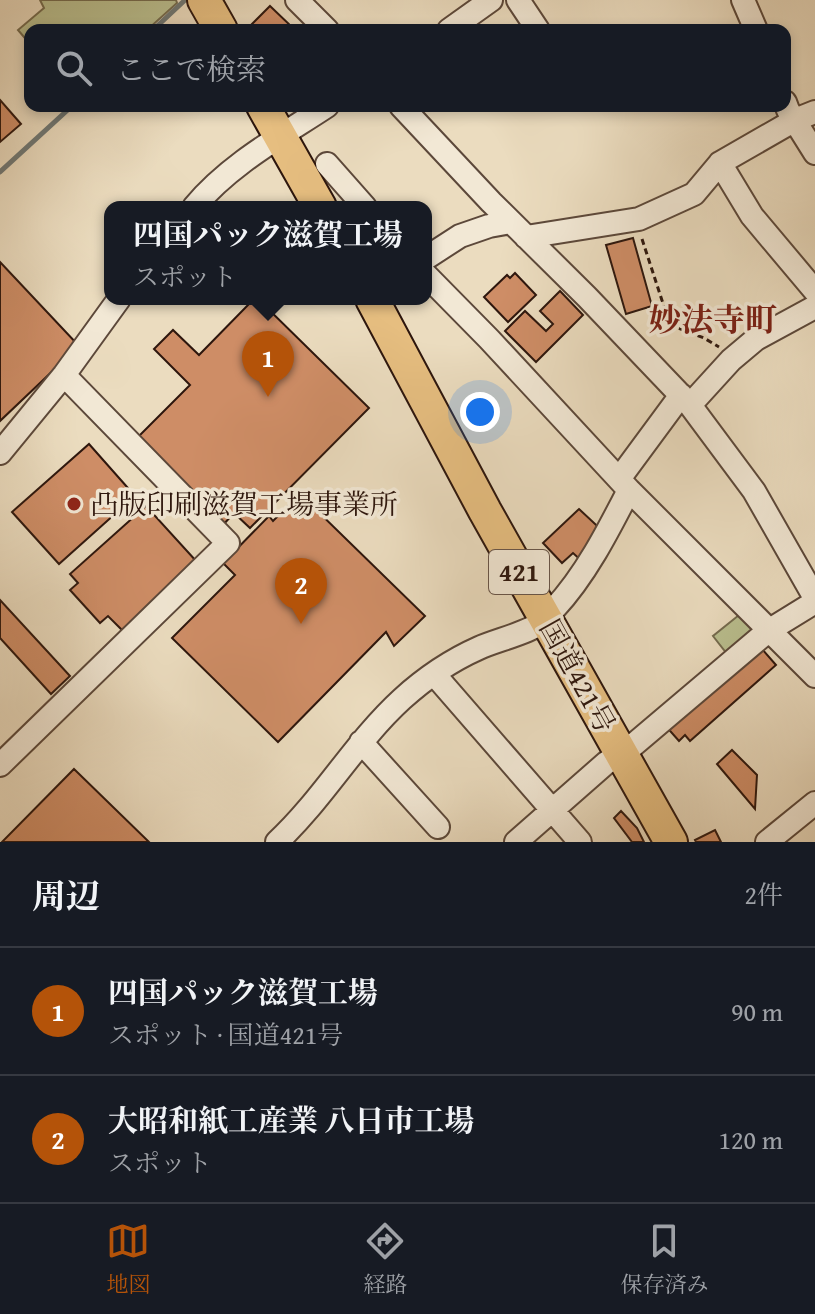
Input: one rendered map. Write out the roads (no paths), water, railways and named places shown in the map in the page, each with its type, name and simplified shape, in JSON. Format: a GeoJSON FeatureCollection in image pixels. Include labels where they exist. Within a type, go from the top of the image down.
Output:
{"type":"FeatureCollection","features":[{"type":"Feature","properties":{"kind":"highway"},"geometry":{"type":"LineString","coordinates":[[204,0],[218,24]]}},
{"type":"Feature","properties":{"kind":"highway"},"geometry":{"type":"LineString","coordinates":[[266,112],[317,201]]}},
{"type":"Feature","properties":{"kind":"highway","name":"国道421号"},"geometry":{"type":"LineString","coordinates":[[382,305],[485,511],[671,842]]}},
{"type":"Feature","properties":{"kind":"street"},"geometry":{"type":"LineString","coordinates":[[297,0],[321,24]]}},
{"type":"Feature","properties":{"kind":"street"},"geometry":{"type":"LineString","coordinates":[[457,24],[491,0]]}},
{"type":"Feature","properties":{"kind":"street"},"geometry":{"type":"LineString","coordinates":[[518,0],[534,24]]}},
{"type":"Feature","properties":{"kind":"street"},"geometry":{"type":"LineString","coordinates":[[743,0],[753,24]]}},
{"type":"Feature","properties":{"kind":"street"},"geometry":{"type":"LineString","coordinates":[[432,254],[460,236],[489,226],[518,229],[635,220],[694,194],[720,163],[798,111],[815,153]]}},
{"type":"Feature","properties":{"kind":"street"},"geometry":{"type":"LineString","coordinates":[[199,201],[228,172],[318,112]]}},
{"type":"Feature","properties":{"kind":"street"},"geometry":{"type":"LineString","coordinates":[[407,112],[685,400],[754,491],[815,600],[768,631],[631,747],[606,763],[516,842]]}},
{"type":"Feature","properties":{"kind":"street"},"geometry":{"type":"LineString","coordinates":[[720,163],[752,216],[815,291]]}},
{"type":"Feature","properties":{"kind":"street"},"geometry":{"type":"LineString","coordinates":[[327,164],[360,201]]}},
{"type":"Feature","properties":{"kind":"street"},"geometry":{"type":"LineString","coordinates":[[432,281],[624,485],[815,676]]}},
{"type":"Feature","properties":{"kind":"street"},"geometry":{"type":"LineString","coordinates":[[0,453],[64,375],[115,305]]}},
{"type":"Feature","properties":{"kind":"street"},"geometry":{"type":"LineString","coordinates":[[277,842],[301,820],[361,742],[402,699],[434,674],[478,648],[546,620],[580,577],[624,485],[685,400],[756,339],[815,307]]}},
{"type":"Feature","properties":{"kind":"street"},"geometry":{"type":"LineString","coordinates":[[0,765],[228,543],[64,375]]}},
{"type":"Feature","properties":{"kind":"street"},"geometry":{"type":"LineString","coordinates":[[434,674],[580,842]]}},
{"type":"Feature","properties":{"kind":"street"},"geometry":{"type":"LineString","coordinates":[[361,742],[438,827]]}},
{"type":"Feature","properties":{"kind":"street"},"geometry":{"type":"LineString","coordinates":[[767,842],[815,803]]}},
{"type":"Feature","properties":{"kind":"waterway"},"geometry":{"type":"LineString","coordinates":[[159,24],[184,0]]}},
{"type":"Feature","properties":{"kind":"waterway"},"geometry":{"type":"LineString","coordinates":[[0,172],[65,112]]}},
{"type":"Feature","properties":{"kind":"place","name":"四国パック滋賀工場"},"geometry":{"type":"Point","coordinates":[268,397]}},
{"type":"Feature","properties":{"kind":"place","name":"凸版印刷滋賀工場事業所"},"geometry":{"type":"Point","coordinates":[74,504]}},
{"type":"Feature","properties":{"kind":"place","name":"大昭和紙工産業 八日市工場"},"geometry":{"type":"Point","coordinates":[301,624]}},
{"type":"Feature","properties":{"kind":"district","name":"妙法寺町"},"geometry":{"type":"Point","coordinates":[713,320]}}]}
